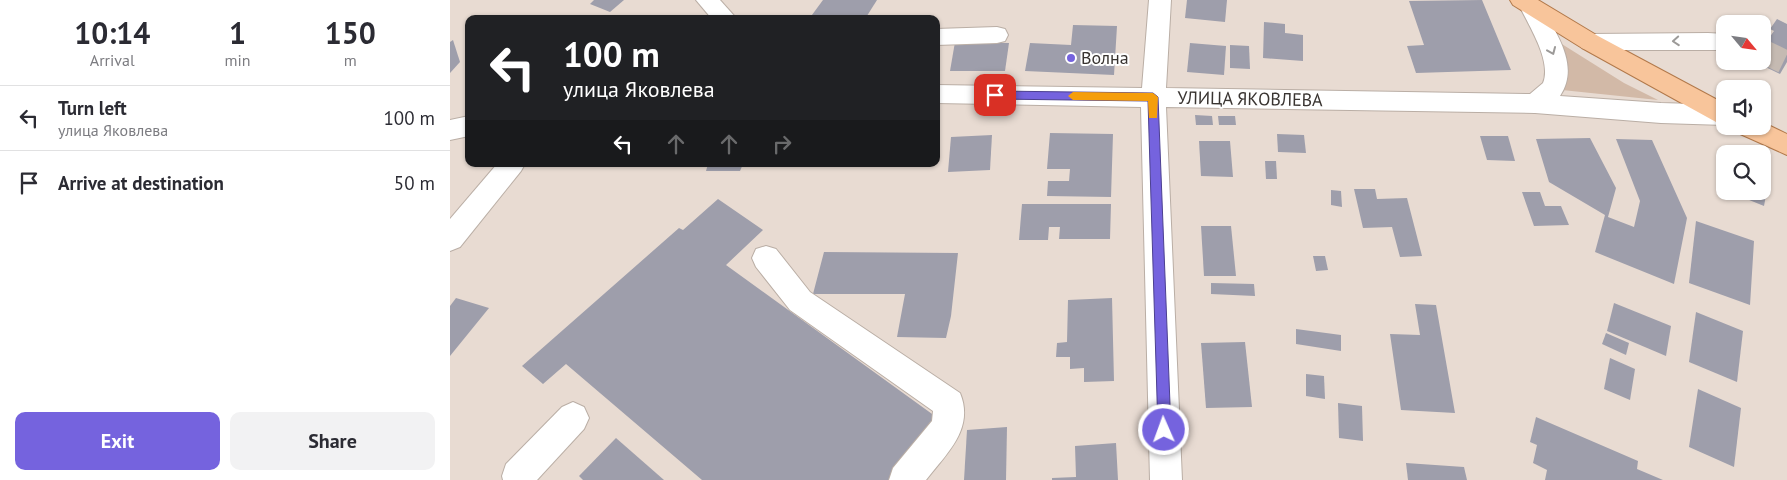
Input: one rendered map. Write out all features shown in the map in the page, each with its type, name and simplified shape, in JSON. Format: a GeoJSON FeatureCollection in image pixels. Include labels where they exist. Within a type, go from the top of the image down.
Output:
{"type":"FeatureCollection","features":[{"type":"Feature","properties":{"kind":"main road"},"geometry":{"type":"LineString","coordinates":[[1526,3],[1590,42],[1716,110]]}},
{"type":"Feature","properties":{"kind":"main road"},"geometry":{"type":"LineString","coordinates":[[1766,135],[1787,146]]}},
{"type":"Feature","properties":{"kind":"street"},"geometry":{"type":"LineString","coordinates":[[707,0],[722,15]]}},
{"type":"Feature","properties":{"kind":"street"},"geometry":{"type":"LineString","coordinates":[[1160,0],[1153,97],[1166,480]]}},
{"type":"Feature","properties":{"kind":"street"},"geometry":{"type":"LineString","coordinates":[[1526,3],[1557,64],[1559,76],[1554,88],[1535,104]]}},
{"type":"Feature","properties":{"kind":"street"},"geometry":{"type":"LineString","coordinates":[[940,37],[997,35]]}},
{"type":"Feature","properties":{"kind":"street"},"geometry":{"type":"LineString","coordinates":[[1590,42],[1632,43],[1692,40],[1716,41]]}},
{"type":"Feature","properties":{"kind":"street","name":"УЛИЦА ЯКОВЛЕВА"},"geometry":{"type":"LineString","coordinates":[[940,94],[1535,104],[1660,113],[1716,115]]}},
{"type":"Feature","properties":{"kind":"street"},"geometry":{"type":"LineString","coordinates":[[450,130],[465,127]]}},
{"type":"Feature","properties":{"kind":"street"},"geometry":{"type":"LineString","coordinates":[[450,239],[510,167]]}},
{"type":"Feature","properties":{"kind":"street"},"geometry":{"type":"LineString","coordinates":[[766,258],[800,301],[949,404],[947,428],[905,480]]}},
{"type":"Feature","properties":{"kind":"street"},"geometry":{"type":"LineString","coordinates":[[516,479],[573,418]]}},
{"type":"Feature","properties":{"kind":"shaded area"},"geometry":{"type":"Polygon","coordinates":[[[1557,41],[1624,83],[1658,100],[1562,90],[1567,76],[1568,65],[1557,41]]]}},
{"type":"Feature","properties":{"kind":"building"},"geometry":{"type":"Polygon","coordinates":[[[594,0],[624,0],[610,12],[590,4],[594,0]]]}},
{"type":"Feature","properties":{"kind":"building"},"geometry":{"type":"Polygon","coordinates":[[[823,0],[877,0],[868,15],[812,15],[823,0]]]}},
{"type":"Feature","properties":{"kind":"building"},"geometry":{"type":"Polygon","coordinates":[[[1187,0],[1227,0],[1225,22],[1185,18],[1187,0]]]}},
{"type":"Feature","properties":{"kind":"building"},"geometry":{"type":"Polygon","coordinates":[[[1482,0],[1511,70],[1416,73],[1407,46],[1424,45],[1409,1],[1482,0]]]}},
{"type":"Feature","properties":{"kind":"building"},"geometry":{"type":"Polygon","coordinates":[[[1777,19],[1787,24],[1787,62],[1780,74],[1771,70],[1771,35],[1774,31],[1771,28],[1777,19]]]}},
{"type":"Feature","properties":{"kind":"building"},"geometry":{"type":"Polygon","coordinates":[[[1264,22],[1285,24],[1285,33],[1303,35],[1303,61],[1263,58],[1264,22]]]}},
{"type":"Feature","properties":{"kind":"building","name":"Волна"},"geometry":{"type":"Polygon","coordinates":[[[1073,25],[1117,26],[1114,75],[1025,71],[1030,43],[1071,45],[1073,25]]]}},
{"type":"Feature","properties":{"kind":"building"},"geometry":{"type":"Polygon","coordinates":[[[453,40],[460,62],[450,73],[450,42],[453,40]]]}},
{"type":"Feature","properties":{"kind":"building"},"geometry":{"type":"Polygon","coordinates":[[[955,42],[1009,43],[1005,71],[950,71],[955,42]]]}},
{"type":"Feature","properties":{"kind":"building"},"geometry":{"type":"Polygon","coordinates":[[[1190,43],[1226,46],[1224,75],[1187,72],[1190,43]]]}},
{"type":"Feature","properties":{"kind":"building"},"geometry":{"type":"Polygon","coordinates":[[[1230,45],[1249,46],[1250,69],[1230,68],[1230,45]]]}},
{"type":"Feature","properties":{"kind":"building"},"geometry":{"type":"Polygon","coordinates":[[[1195,115],[1212,116],[1213,125],[1196,125],[1195,115]]]}},
{"type":"Feature","properties":{"kind":"building"},"geometry":{"type":"Polygon","coordinates":[[[1218,116],[1235,116],[1236,125],[1219,125],[1218,116]]]}},
{"type":"Feature","properties":{"kind":"building"},"geometry":{"type":"Polygon","coordinates":[[[1050,133],[1113,134],[1111,197],[1047,196],[1048,181],[1069,181],[1070,169],[1047,169],[1050,133]]]}},
{"type":"Feature","properties":{"kind":"building"},"geometry":{"type":"Polygon","coordinates":[[[1277,134],[1304,135],[1306,153],[1278,152],[1277,134]]]}},
{"type":"Feature","properties":{"kind":"building"},"geometry":{"type":"Polygon","coordinates":[[[992,135],[990,170],[948,172],[951,137],[992,135]]]}},
{"type":"Feature","properties":{"kind":"building"},"geometry":{"type":"Polygon","coordinates":[[[1480,136],[1508,136],[1515,161],[1487,160],[1480,136]]]}},
{"type":"Feature","properties":{"kind":"building"},"geometry":{"type":"Polygon","coordinates":[[[1590,138],[1616,188],[1608,217],[1634,227],[1640,201],[1616,139],[1652,140],[1687,218],[1674,284],[1595,252],[1605,215],[1549,182],[1536,139],[1590,138]]]}},
{"type":"Feature","properties":{"kind":"building"},"geometry":{"type":"Polygon","coordinates":[[[1199,141],[1230,141],[1233,177],[1201,176],[1199,141]]]}},
{"type":"Feature","properties":{"kind":"building"},"geometry":{"type":"Polygon","coordinates":[[[1265,161],[1276,161],[1277,179],[1266,179],[1265,161]]]}},
{"type":"Feature","properties":{"kind":"building"},"geometry":{"type":"Polygon","coordinates":[[[707,167],[742,167],[740,171],[706,171],[707,167]]]}},
{"type":"Feature","properties":{"kind":"building"},"geometry":{"type":"Polygon","coordinates":[[[1354,189],[1375,189],[1377,199],[1407,198],[1422,256],[1400,257],[1392,227],[1363,228],[1354,189]]]}},
{"type":"Feature","properties":{"kind":"building"},"geometry":{"type":"Polygon","coordinates":[[[1331,190],[1341,191],[1342,207],[1331,205],[1331,190]]]}},
{"type":"Feature","properties":{"kind":"building"},"geometry":{"type":"Polygon","coordinates":[[[1522,192],[1540,192],[1545,206],[1561,206],[1569,225],[1534,226],[1522,192]]]}},
{"type":"Feature","properties":{"kind":"building"},"geometry":{"type":"Polygon","coordinates":[[[718,199],[763,230],[726,265],[939,419],[890,480],[702,480],[566,364],[543,384],[522,366],[679,228],[683,230],[718,199]]]}},
{"type":"Feature","properties":{"kind":"building"},"geometry":{"type":"Polygon","coordinates":[[[1749,200],[1765,200],[1764,206],[1749,200]]]}},
{"type":"Feature","properties":{"kind":"building"},"geometry":{"type":"Polygon","coordinates":[[[1022,204],[1111,204],[1110,239],[1059,239],[1060,227],[1049,227],[1048,240],[1019,240],[1022,204]]]}},
{"type":"Feature","properties":{"kind":"building"},"geometry":{"type":"Polygon","coordinates":[[[1696,221],[1754,241],[1750,305],[1689,283],[1696,221]]]}},
{"type":"Feature","properties":{"kind":"building"},"geometry":{"type":"Polygon","coordinates":[[[1201,226],[1231,226],[1236,276],[1204,276],[1201,226]]]}},
{"type":"Feature","properties":{"kind":"building"},"geometry":{"type":"Polygon","coordinates":[[[824,252],[958,253],[951,316],[946,338],[897,337],[905,294],[813,294],[824,252]]]}},
{"type":"Feature","properties":{"kind":"building"},"geometry":{"type":"Polygon","coordinates":[[[1313,256],[1325,256],[1328,270],[1316,271],[1313,256]]]}},
{"type":"Feature","properties":{"kind":"building"},"geometry":{"type":"Polygon","coordinates":[[[1211,283],[1254,284],[1255,296],[1211,294],[1211,283]]]}},
{"type":"Feature","properties":{"kind":"building"},"geometry":{"type":"Polygon","coordinates":[[[456,298],[489,308],[450,356],[450,306],[456,298]]]}},
{"type":"Feature","properties":{"kind":"building"},"geometry":{"type":"Polygon","coordinates":[[[1112,298],[1114,381],[1084,382],[1084,368],[1070,369],[1070,357],[1056,357],[1057,343],[1067,342],[1068,300],[1112,298]]]}},
{"type":"Feature","properties":{"kind":"building"},"geometry":{"type":"Polygon","coordinates":[[[1614,303],[1671,326],[1666,356],[1607,331],[1614,303]]]}},
{"type":"Feature","properties":{"kind":"building"},"geometry":{"type":"Polygon","coordinates":[[[1415,304],[1436,305],[1455,413],[1401,410],[1390,334],[1420,335],[1415,304]]]}},
{"type":"Feature","properties":{"kind":"building"},"geometry":{"type":"Polygon","coordinates":[[[1696,312],[1743,331],[1737,382],[1689,362],[1696,312]]]}},
{"type":"Feature","properties":{"kind":"building"},"geometry":{"type":"Polygon","coordinates":[[[1296,329],[1341,335],[1341,351],[1296,344],[1296,329]]]}},
{"type":"Feature","properties":{"kind":"building"},"geometry":{"type":"Polygon","coordinates":[[[1606,333],[1629,343],[1626,355],[1602,344],[1606,333]]]}},
{"type":"Feature","properties":{"kind":"building"},"geometry":{"type":"Polygon","coordinates":[[[1245,342],[1252,407],[1206,408],[1201,343],[1245,342]]]}},
{"type":"Feature","properties":{"kind":"building"},"geometry":{"type":"Polygon","coordinates":[[[1610,358],[1635,369],[1630,400],[1604,389],[1610,358]]]}},
{"type":"Feature","properties":{"kind":"building"},"geometry":{"type":"Polygon","coordinates":[[[1306,374],[1324,376],[1325,399],[1306,396],[1306,374]]]}},
{"type":"Feature","properties":{"kind":"building"},"geometry":{"type":"Polygon","coordinates":[[[1698,389],[1741,408],[1734,467],[1689,447],[1698,389]]]}},
{"type":"Feature","properties":{"kind":"building"},"geometry":{"type":"Polygon","coordinates":[[[1338,403],[1362,406],[1363,441],[1339,438],[1338,403]]]}},
{"type":"Feature","properties":{"kind":"building"},"geometry":{"type":"Polygon","coordinates":[[[1536,417],[1638,461],[1637,469],[1663,480],[1545,480],[1547,470],[1533,463],[1537,445],[1530,442],[1536,417]]]}},
{"type":"Feature","properties":{"kind":"building"},"geometry":{"type":"Polygon","coordinates":[[[1007,427],[1006,480],[964,480],[967,430],[1007,427]]]}},
{"type":"Feature","properties":{"kind":"building"},"geometry":{"type":"Polygon","coordinates":[[[616,438],[664,480],[583,480],[579,476],[616,438]]]}},
{"type":"Feature","properties":{"kind":"building"},"geometry":{"type":"Polygon","coordinates":[[[1116,443],[1118,480],[1052,480],[1052,478],[1076,477],[1075,446],[1116,443]]]}},
{"type":"Feature","properties":{"kind":"building"},"geometry":{"type":"Polygon","coordinates":[[[1406,463],[1464,467],[1467,480],[1408,480],[1406,463]]]}},
{"type":"Feature","properties":{"kind":"tunnel"},"geometry":{"type":"LineString","coordinates":[[1771,55],[1787,63]]}},
{"type":"Feature","properties":{"kind":"slow traffic"},"geometry":{"type":"LineString","coordinates":[[1073,96],[1153,97],[1153,115]]}},
{"type":"Feature","properties":{"kind":"place","name":"Волна"},"geometry":{"type":"Point","coordinates":[1071,58]}},
{"type":"Feature","properties":{"kind":"route"},"geometry":{"type":"LineString","coordinates":[[995,95],[1153,97],[1164,430]]}}]}
